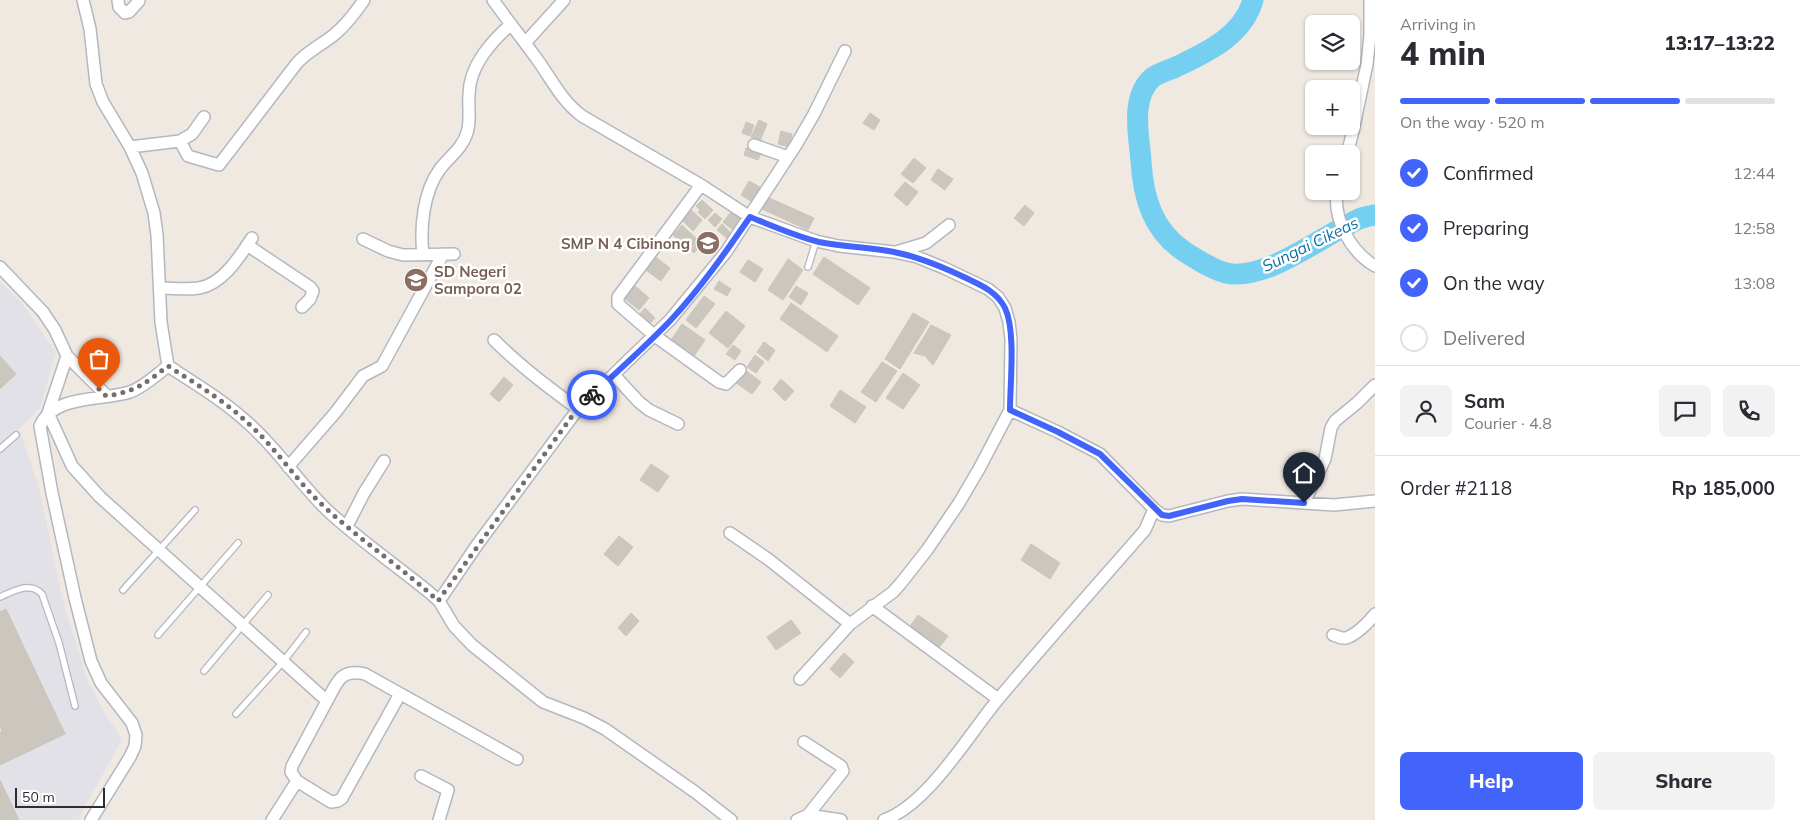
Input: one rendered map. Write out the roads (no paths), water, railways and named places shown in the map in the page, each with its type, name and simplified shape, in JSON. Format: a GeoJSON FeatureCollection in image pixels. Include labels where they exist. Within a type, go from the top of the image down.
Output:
{"type":"FeatureCollection","features":[{"type":"Feature","properties":{"kind":"street"},"geometry":{"type":"LineString","coordinates":[[83,0],[90,29],[96,84],[103,102],[130,147],[150,195],[157,235],[161,322],[168,366],[214,396],[249,424],[313,496],[438,601],[454,626],[472,645],[543,702],[584,718],[605,729],[695,792],[731,820]]}},
{"type":"Feature","properties":{"kind":"street"},"geometry":{"type":"LineString","coordinates":[[118,0],[119,7],[126,13],[139,1]]}},
{"type":"Feature","properties":{"kind":"street"},"geometry":{"type":"LineString","coordinates":[[180,141],[188,156],[218,165],[297,63],[341,29],[352,18],[364,0]]}},
{"type":"Feature","properties":{"kind":"street"},"geometry":{"type":"LineString","coordinates":[[493,0],[540,63],[562,98],[570,108],[582,116],[701,185],[750,217],[816,241],[917,257],[988,289],[998,297],[1005,308],[1011,339],[1010,410],[959,503],[901,584],[850,624],[800,678]]}},
{"type":"Feature","properties":{"kind":"street"},"geometry":{"type":"LineString","coordinates":[[525,43],[564,0]]}},
{"type":"Feature","properties":{"kind":"street"},"geometry":{"type":"LineString","coordinates":[[1349,145],[1371,66],[1370,0]]}},
{"type":"Feature","properties":{"kind":"street"},"geometry":{"type":"LineString","coordinates":[[423,254],[424,214],[430,189],[434,177],[462,144],[467,133],[470,118],[470,82],[474,70],[493,42],[511,24]]}},
{"type":"Feature","properties":{"kind":"street"},"geometry":{"type":"LineString","coordinates":[[438,601],[578,408],[655,336],[693,294],[750,217],[814,114],[845,51]]}},
{"type":"Feature","properties":{"kind":"street"},"geometry":{"type":"LineString","coordinates":[[130,147],[180,141],[192,134],[204,117]]}},
{"type":"Feature","properties":{"kind":"street"},"geometry":{"type":"LineString","coordinates":[[754,146],[788,157]]}},
{"type":"Feature","properties":{"kind":"street"},"geometry":{"type":"LineString","coordinates":[[701,185],[618,297],[618,304],[655,336],[723,384],[730,382],[740,370]]}},
{"type":"Feature","properties":{"kind":"street"},"geometry":{"type":"LineString","coordinates":[[1337,200],[1337,215],[1355,250],[1375,266]]}},
{"type":"Feature","properties":{"kind":"street"},"geometry":{"type":"LineString","coordinates":[[894,252],[926,243],[949,225]]}},
{"type":"Feature","properties":{"kind":"street"},"geometry":{"type":"LineString","coordinates":[[288,467],[335,413],[363,376],[382,366],[449,254],[410,256],[396,254],[363,239]]}},
{"type":"Feature","properties":{"kind":"street"},"geometry":{"type":"LineString","coordinates":[[160,288],[200,288],[212,284],[222,277],[250,242],[310,287],[313,291],[312,295],[302,306]]}},
{"type":"Feature","properties":{"kind":"street"},"geometry":{"type":"LineString","coordinates":[[0,267],[43,312],[55,330],[67,356],[106,396]]}},
{"type":"Feature","properties":{"kind":"street"},"geometry":{"type":"LineString","coordinates":[[494,340],[520,365],[578,408]]}},
{"type":"Feature","properties":{"kind":"street"},"geometry":{"type":"LineString","coordinates":[[67,356],[48,413],[40,426],[52,493],[74,598],[91,661],[102,683],[132,723],[136,735],[135,746],[130,757],[91,820]]}},
{"type":"Feature","properties":{"kind":"street"},"geometry":{"type":"LineString","coordinates":[[48,413],[63,405],[131,391],[143,385],[168,366]]}},
{"type":"Feature","properties":{"kind":"street"},"geometry":{"type":"LineString","coordinates":[[614,375],[649,410],[678,424]]}},
{"type":"Feature","properties":{"kind":"street"},"geometry":{"type":"LineString","coordinates":[[1304,503],[1325,459],[1331,428],[1335,421],[1358,403],[1375,385]]}},
{"type":"Feature","properties":{"kind":"street"},"geometry":{"type":"LineString","coordinates":[[1010,410],[1100,454],[1162,515],[1169,516],[1242,499],[1334,505],[1375,501]]}},
{"type":"Feature","properties":{"kind":"street"},"geometry":{"type":"LineString","coordinates":[[48,413],[72,466],[100,497],[199,588],[327,701]]}},
{"type":"Feature","properties":{"kind":"street"},"geometry":{"type":"LineString","coordinates":[[347,526],[364,493],[384,461]]}},
{"type":"Feature","properties":{"kind":"street"},"geometry":{"type":"LineString","coordinates":[[884,820],[900,817],[949,764],[998,699],[1145,530],[1154,509]]}},
{"type":"Feature","properties":{"kind":"street"},"geometry":{"type":"LineString","coordinates":[[730,533],[850,624]]}},
{"type":"Feature","properties":{"kind":"street"},"geometry":{"type":"LineString","coordinates":[[872,606],[998,699]]}},
{"type":"Feature","properties":{"kind":"street"},"geometry":{"type":"LineString","coordinates":[[1334,635],[1341,638],[1349,636],[1375,614]]}},
{"type":"Feature","properties":{"kind":"street"},"geometry":{"type":"LineString","coordinates":[[400,694],[342,798],[331,802],[297,781],[291,772],[292,766],[339,679],[346,673],[355,672],[365,674],[516,759]]}},
{"type":"Feature","properties":{"kind":"street"},"geometry":{"type":"LineString","coordinates":[[803,818],[843,771],[841,766],[804,742]]}},
{"type":"Feature","properties":{"kind":"street"},"geometry":{"type":"LineString","coordinates":[[421,776],[448,790],[439,820]]}},
{"type":"Feature","properties":{"kind":"street"},"geometry":{"type":"LineString","coordinates":[[272,820],[297,781]]}},
{"type":"Feature","properties":{"kind":"street"},"geometry":{"type":"LineString","coordinates":[[803,818],[841,820]]}},
{"type":"Feature","properties":{"kind":"lane"},"geometry":{"type":"LineString","coordinates":[[808,267],[816,241]]}},
{"type":"Feature","properties":{"kind":"lane"},"geometry":{"type":"LineString","coordinates":[[0,449],[16,435]]}},
{"type":"Feature","properties":{"kind":"lane"},"geometry":{"type":"LineString","coordinates":[[123,590],[195,510]]}},
{"type":"Feature","properties":{"kind":"lane"},"geometry":{"type":"LineString","coordinates":[[158,635],[238,543]]}},
{"type":"Feature","properties":{"kind":"lane"},"geometry":{"type":"LineString","coordinates":[[0,597],[26,587],[38,590],[42,594],[59,643],[75,706]]}},
{"type":"Feature","properties":{"kind":"lane"},"geometry":{"type":"LineString","coordinates":[[204,671],[268,594]]}},
{"type":"Feature","properties":{"kind":"lane"},"geometry":{"type":"LineString","coordinates":[[236,714],[306,632]]}},
{"type":"Feature","properties":{"kind":"waterway","name":"Sungai Cikeas"},"geometry":{"type":"LineString","coordinates":[[1253,0],[1241,24],[1222,41],[1200,55],[1154,76],[1145,86],[1138,106],[1142,175],[1147,201],[1158,224],[1174,244],[1185,252],[1215,269],[1226,273],[1241,274],[1258,271],[1275,264],[1359,219],[1375,215]]}},
{"type":"Feature","properties":{"kind":"place","name":"SMP N 4 Cibinong"},"geometry":{"type":"Point","coordinates":[708,243]}},
{"type":"Feature","properties":{"kind":"place","name":"SD Negeri Sampora 02"},"geometry":{"type":"Point","coordinates":[416,280]}}]}
